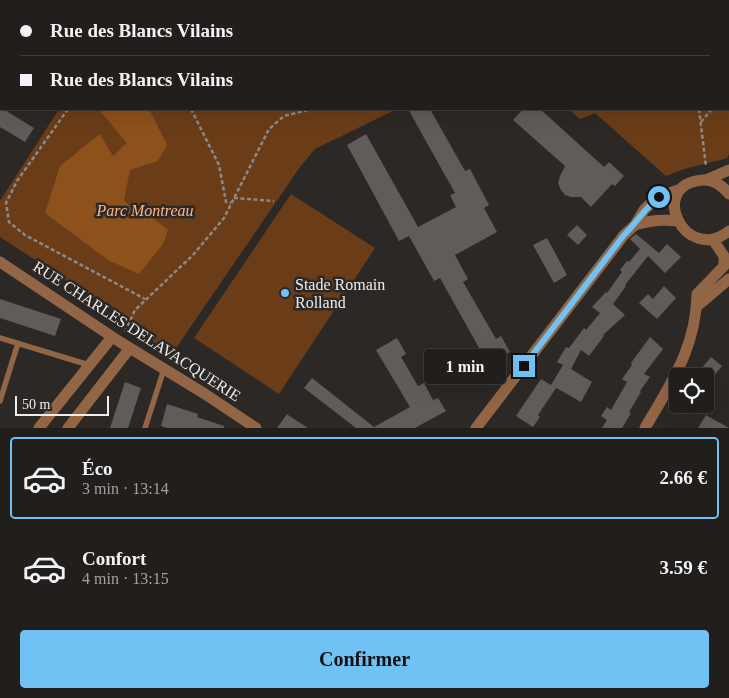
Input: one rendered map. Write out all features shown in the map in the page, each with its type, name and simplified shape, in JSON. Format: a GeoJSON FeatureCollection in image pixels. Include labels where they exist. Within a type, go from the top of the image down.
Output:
{"type":"FeatureCollection","features":[{"type":"Feature","properties":{"kind":"street"},"geometry":{"type":"LineString","coordinates":[[476,428],[624,235],[635,225],[644,210],[659,197],[681,189],[689,183],[708,179],[729,170]]}},
{"type":"Feature","properties":{"kind":"street"},"geometry":{"type":"LineString","coordinates":[[708,179],[718,183],[729,194]]}},
{"type":"Feature","properties":{"kind":"street"},"geometry":{"type":"LineString","coordinates":[[681,189],[673,207],[678,221],[685,229],[696,238],[714,240],[729,231]]}},
{"type":"Feature","properties":{"kind":"street"},"geometry":{"type":"LineString","coordinates":[[635,225],[652,220],[678,221]]}},
{"type":"Feature","properties":{"kind":"street"},"geometry":{"type":"LineString","coordinates":[[645,428],[680,368],[686,354],[696,306],[696,294],[726,268],[724,256],[714,240]]}},
{"type":"Feature","properties":{"kind":"street","name":"RUE CHARLES DELAVACQUERIE"},"geometry":{"type":"LineString","coordinates":[[0,262],[256,428]]}},
{"type":"Feature","properties":{"kind":"street"},"geometry":{"type":"LineString","coordinates":[[696,306],[729,279]]}},
{"type":"Feature","properties":{"kind":"street"},"geometry":{"type":"LineString","coordinates":[[39,428],[89,365],[121,342]]}},
{"type":"Feature","properties":{"kind":"street"},"geometry":{"type":"LineString","coordinates":[[68,428],[121,342]]}},
{"type":"Feature","properties":{"kind":"lane"},"geometry":{"type":"LineString","coordinates":[[0,338],[89,365]]}},
{"type":"Feature","properties":{"kind":"lane"},"geometry":{"type":"LineString","coordinates":[[0,401],[18,343]]}},
{"type":"Feature","properties":{"kind":"lane"},"geometry":{"type":"LineString","coordinates":[[145,428],[164,369]]}},
{"type":"Feature","properties":{"kind":"path"},"geometry":{"type":"LineString","coordinates":[[67,110],[13,188],[6,204],[8,222],[25,235],[145,300]]}},
{"type":"Feature","properties":{"kind":"path"},"geometry":{"type":"LineString","coordinates":[[192,110],[219,165],[226,202],[231,203]]}},
{"type":"Feature","properties":{"kind":"path"},"geometry":{"type":"LineString","coordinates":[[121,342],[135,310],[193,255],[224,218],[270,128],[284,116],[308,110]]}},
{"type":"Feature","properties":{"kind":"path"},"geometry":{"type":"LineString","coordinates":[[699,110],[708,179]]}},
{"type":"Feature","properties":{"kind":"path"},"geometry":{"type":"LineString","coordinates":[[701,123],[711,110]]}},
{"type":"Feature","properties":{"kind":"path"},"geometry":{"type":"LineString","coordinates":[[234,198],[274,201]]}},
{"type":"Feature","properties":{"kind":"green space","name":"Parc Montreau"},"geometry":{"type":"Polygon","coordinates":[[[58,110],[395,110],[315,149],[300,167],[170,357],[155,345],[150,335],[0,237],[0,201],[58,110]]]}},
{"type":"Feature","properties":{"kind":"green space"},"geometry":{"type":"Polygon","coordinates":[[[569,110],[729,110],[729,154],[727,158],[666,176],[595,113],[580,119],[569,110]]]}},
{"type":"Feature","properties":{"kind":"green space","name":"Stade Romain Rolland"},"geometry":{"type":"Polygon","coordinates":[[[291,194],[375,248],[279,394],[194,338],[291,194]]]}},
{"type":"Feature","properties":{"kind":"shaded area"},"geometry":{"type":"Polygon","coordinates":[[[104,110],[150,110],[167,145],[158,161],[130,170],[124,200],[129,206],[153,218],[168,230],[163,244],[139,274],[108,260],[45,213],[60,166],[100,134],[113,156],[127,143],[101,112],[104,110]]]}},
{"type":"Feature","properties":{"kind":"building"},"geometry":{"type":"Polygon","coordinates":[[[0,110],[5,110],[34,128],[25,142],[0,127],[0,110]]]}},
{"type":"Feature","properties":{"kind":"building"},"geometry":{"type":"Polygon","coordinates":[[[409,110],[431,110],[465,171],[470,169],[489,205],[484,208],[497,232],[455,255],[468,279],[463,282],[496,339],[501,336],[510,352],[488,364],[440,278],[434,281],[409,236],[399,241],[347,145],[366,134],[418,227],[456,207],[450,195],[455,193],[409,110]]]}},
{"type":"Feature","properties":{"kind":"building"},"geometry":{"type":"Polygon","coordinates":[[[522,110],[541,110],[604,167],[609,162],[624,176],[615,186],[612,184],[591,207],[581,197],[565,195],[558,183],[565,166],[513,120],[522,110]]]}},
{"type":"Feature","properties":{"kind":"building"},"geometry":{"type":"Polygon","coordinates":[[[577,225],[587,235],[578,245],[567,235],[577,225]]]}},
{"type":"Feature","properties":{"kind":"building"},"geometry":{"type":"Polygon","coordinates":[[[636,234],[659,253],[667,244],[681,257],[665,273],[648,256],[625,285],[613,304],[625,315],[603,335],[589,356],[581,350],[571,369],[592,382],[581,402],[551,385],[563,365],[557,362],[566,347],[569,348],[584,328],[586,330],[600,313],[592,307],[607,293],[622,272],[620,270],[640,249],[630,239],[636,234]]]}},
{"type":"Feature","properties":{"kind":"building"},"geometry":{"type":"Polygon","coordinates":[[[547,238],[567,275],[554,283],[533,245],[547,238]]]}},
{"type":"Feature","properties":{"kind":"building"},"geometry":{"type":"Polygon","coordinates":[[[664,286],[676,298],[657,319],[639,303],[648,294],[653,299],[664,286]]]}},
{"type":"Feature","properties":{"kind":"building"},"geometry":{"type":"Polygon","coordinates":[[[0,299],[61,319],[55,336],[0,318],[0,299]]]}},
{"type":"Feature","properties":{"kind":"building"},"geometry":{"type":"Polygon","coordinates":[[[650,337],[663,349],[644,374],[650,377],[640,391],[629,412],[631,413],[622,428],[602,428],[607,420],[601,416],[607,407],[611,410],[627,382],[622,379],[650,337]]]}},
{"type":"Feature","properties":{"kind":"building"},"geometry":{"type":"Polygon","coordinates":[[[397,338],[406,354],[401,357],[418,386],[424,383],[433,400],[438,398],[446,411],[415,428],[356,428],[304,388],[312,378],[374,427],[410,407],[376,350],[397,338]]]}},
{"type":"Feature","properties":{"kind":"building"},"geometry":{"type":"Polygon","coordinates":[[[711,357],[722,366],[714,375],[714,368],[702,368],[711,357]]]}},
{"type":"Feature","properties":{"kind":"building"},"geometry":{"type":"Polygon","coordinates":[[[541,379],[556,388],[538,415],[540,417],[533,427],[516,416],[541,379]]]}},
{"type":"Feature","properties":{"kind":"building"},"geometry":{"type":"Polygon","coordinates":[[[125,382],[141,388],[128,428],[110,428],[125,382]]]}},
{"type":"Feature","properties":{"kind":"building"},"geometry":{"type":"Polygon","coordinates":[[[167,404],[198,414],[197,417],[224,426],[224,428],[167,428],[161,426],[167,404]]]}},
{"type":"Feature","properties":{"kind":"building"},"geometry":{"type":"Polygon","coordinates":[[[288,415],[308,428],[277,428],[288,415]]]}},
{"type":"Feature","properties":{"kind":"building"},"geometry":{"type":"Polygon","coordinates":[[[706,415],[729,428],[698,428],[706,415]]]}},
{"type":"Feature","properties":{"kind":"place","name":"Stade Romain Rolland"},"geometry":{"type":"Point","coordinates":[285,293]}},
{"type":"Feature","properties":{"kind":"route"},"geometry":{"type":"LineString","coordinates":[[524,366],[624,235],[635,225],[644,210],[659,197]]}}]}
